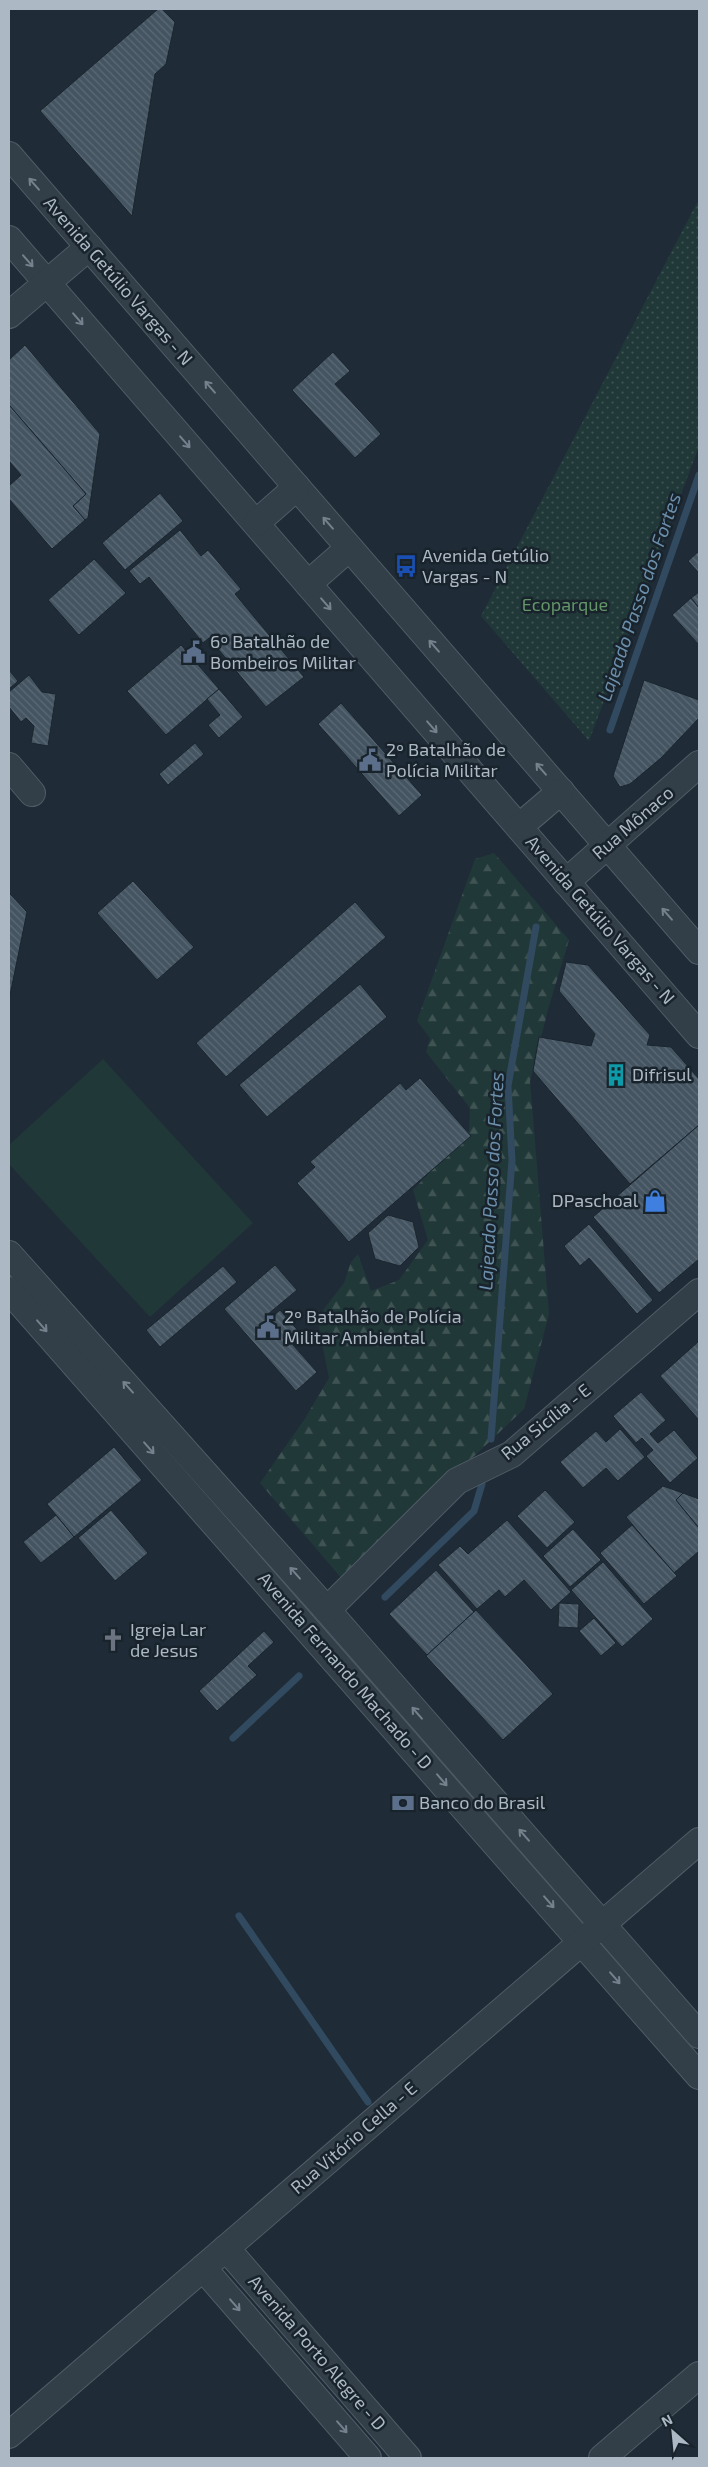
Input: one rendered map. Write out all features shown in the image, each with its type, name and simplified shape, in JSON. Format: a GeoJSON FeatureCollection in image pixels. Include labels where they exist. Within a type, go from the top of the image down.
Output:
{"type":"FeatureCollection","features":[{"type":"Feature","properties":{"kind":"street","name":"Avenida Getúlio Vargas - N"},"geometry":{"type":"LineString","coordinates":[[9,155],[699,951]]}},
{"type":"Feature","properties":{"kind":"street","name":"Avenida Getúlio Vargas - N"},"geometry":{"type":"LineString","coordinates":[[9,239],[699,1035]]}},
{"type":"Feature","properties":{"kind":"street"},"geometry":{"type":"LineString","coordinates":[[9,315],[89,247]]}},
{"type":"Feature","properties":{"kind":"street"},"geometry":{"type":"LineString","coordinates":[[256,523],[297,488]]}},
{"type":"Feature","properties":{"kind":"street"},"geometry":{"type":"LineString","coordinates":[[308,584],[350,548]]}},
{"type":"Feature","properties":{"kind":"street","name":"Rua Mônaco"},"geometry":{"type":"LineString","coordinates":[[566,882],[699,764]]}},
{"type":"Feature","properties":{"kind":"street"},"geometry":{"type":"LineString","coordinates":[[9,766],[32,793]]}},
{"type":"Feature","properties":{"kind":"street"},"geometry":{"type":"LineString","coordinates":[[519,827],[560,791]]}},
{"type":"Feature","properties":{"kind":"street","name":"Avenida Fernando Machado - D"},"geometry":{"type":"LineString","coordinates":[[9,1254],[327,1610],[699,2035]]}},
{"type":"Feature","properties":{"kind":"street","name":"Avenida Fernando Machado - D"},"geometry":{"type":"LineString","coordinates":[[9,1290],[583,1941],[699,2076]]}},
{"type":"Feature","properties":{"kind":"street","name":"Rua Sicília - E"},"geometry":{"type":"LineString","coordinates":[[327,1610],[457,1481],[512,1454],[699,1292]]}},
{"type":"Feature","properties":{"kind":"street","name":"Rua Vitório Cella - E"},"geometry":{"type":"LineString","coordinates":[[9,2435],[699,1841]]}},
{"type":"Feature","properties":{"kind":"street","name":"Avenida Porto Alegre - D"},"geometry":{"type":"LineString","coordinates":[[226,2248],[408,2458]]}},
{"type":"Feature","properties":{"kind":"street","name":"Avenida Porto Alegre - D"},"geometry":{"type":"LineString","coordinates":[[203,2268],[367,2456]]}},
{"type":"Feature","properties":{"kind":"street"},"geometry":{"type":"LineString","coordinates":[[303,2383],[326,2363]]}},
{"type":"Feature","properties":{"kind":"street"},"geometry":{"type":"LineString","coordinates":[[602,2458],[699,2375]]}},
{"type":"Feature","properties":{"kind":"street"},"geometry":{"type":"LineString","coordinates":[[367,2456],[388,2435]]}},
{"type":"Feature","properties":{"kind":"green space","name":"Ecoparque"},"geometry":{"type":"Polygon","coordinates":[[[699,199],[699,446],[589,741],[481,616],[699,199]]]}},
{"type":"Feature","properties":{"kind":"green space"},"geometry":{"type":"Polygon","coordinates":[[[494,853],[569,940],[549,1006],[530,1081],[549,1314],[524,1409],[343,1580],[260,1483],[304,1420],[329,1378],[317,1318],[344,1283],[351,1262],[358,1254],[371,1291],[399,1280],[428,1240],[413,1190],[469,1131],[470,1108],[426,1052],[430,1038],[417,1021],[475,859],[494,853]]]}},
{"type":"Feature","properties":{"kind":"green space"},"geometry":{"type":"Polygon","coordinates":[[[103,1059],[253,1223],[150,1317],[9,1164],[9,1145],[103,1059]]]}},
{"type":"Feature","properties":{"kind":"building"},"geometry":{"type":"Polygon","coordinates":[[[158,9],[162,9],[175,22],[166,64],[155,74],[132,216],[40,111],[158,9]]]}},
{"type":"Feature","properties":{"kind":"building"},"geometry":{"type":"Polygon","coordinates":[[[25,345],[100,434],[88,518],[85,520],[73,506],[86,494],[9,405],[9,360],[25,345]]]}},
{"type":"Feature","properties":{"kind":"building"},"geometry":{"type":"Polygon","coordinates":[[[333,352],[350,371],[335,384],[381,434],[355,458],[292,390],[333,352]]]}},
{"type":"Feature","properties":{"kind":"building"},"geometry":{"type":"Polygon","coordinates":[[[9,405],[86,494],[73,506],[85,520],[52,549],[9,499],[9,486],[21,475],[9,461],[9,405]]]}},
{"type":"Feature","properties":{"kind":"building"},"geometry":{"type":"Polygon","coordinates":[[[160,493],[183,521],[125,570],[102,543],[160,493]]]}},
{"type":"Feature","properties":{"kind":"building"},"geometry":{"type":"Polygon","coordinates":[[[180,530],[201,556],[208,550],[241,589],[235,594],[304,677],[266,707],[209,638],[203,643],[149,577],[140,584],[129,571],[180,530]]]}},
{"type":"Feature","properties":{"kind":"building"},"geometry":{"type":"Polygon","coordinates":[[[699,551],[699,573],[688,561],[699,551]]]}},
{"type":"Feature","properties":{"kind":"building"},"geometry":{"type":"Polygon","coordinates":[[[94,559],[126,593],[79,635],[48,600],[94,559]]]}},
{"type":"Feature","properties":{"kind":"building"},"geometry":{"type":"Polygon","coordinates":[[[699,592],[699,608],[691,598],[699,592]]]}},
{"type":"Feature","properties":{"kind":"building"},"geometry":{"type":"Polygon","coordinates":[[[691,598],[699,608],[699,645],[672,615],[691,598]]]}},
{"type":"Feature","properties":{"kind":"building"},"geometry":{"type":"Polygon","coordinates":[[[181,645],[219,689],[166,735],[127,691],[181,645]]]}},
{"type":"Feature","properties":{"kind":"building"},"geometry":{"type":"Polygon","coordinates":[[[9,670],[18,681],[9,689],[9,670]]]}},
{"type":"Feature","properties":{"kind":"building"},"geometry":{"type":"Polygon","coordinates":[[[29,675],[42,692],[56,694],[48,746],[31,743],[34,726],[26,718],[21,722],[9,707],[9,692],[29,675]]]}},
{"type":"Feature","properties":{"kind":"building"},"geometry":{"type":"Polygon","coordinates":[[[644,680],[699,700],[699,718],[661,758],[630,784],[620,787],[613,776],[644,680]]]}},
{"type":"Feature","properties":{"kind":"building"},"geometry":{"type":"Polygon","coordinates":[[[219,689],[243,717],[219,738],[208,725],[220,715],[207,699],[219,689]]]}},
{"type":"Feature","properties":{"kind":"building","name":"2º Batalhão de Polícia Militar"},"geometry":{"type":"Polygon","coordinates":[[[341,703],[422,795],[399,816],[318,724],[341,703]]]}},
{"type":"Feature","properties":{"kind":"building"},"geometry":{"type":"Polygon","coordinates":[[[195,743],[204,754],[168,785],[159,774],[195,743]]]}},
{"type":"Feature","properties":{"kind":"building"},"geometry":{"type":"Polygon","coordinates":[[[133,881],[194,947],[157,980],[97,913],[133,881]]]}},
{"type":"Feature","properties":{"kind":"building"},"geometry":{"type":"Polygon","coordinates":[[[9,893],[27,912],[9,1000],[9,893]]]}},
{"type":"Feature","properties":{"kind":"building"},"geometry":{"type":"Polygon","coordinates":[[[355,902],[386,937],[226,1077],[196,1043],[355,902]]]}},
{"type":"Feature","properties":{"kind":"building","name":"Difrisul"},"geometry":{"type":"Polygon","coordinates":[[[566,962],[588,965],[650,1035],[647,1045],[671,1047],[699,1079],[699,1125],[630,1184],[533,1071],[539,1037],[591,1046],[595,1034],[559,991],[566,962]]]}},
{"type":"Feature","properties":{"kind":"building"},"geometry":{"type":"Polygon","coordinates":[[[360,984],[387,1017],[267,1117],[239,1085],[360,984]]]}},
{"type":"Feature","properties":{"kind":"building"},"geometry":{"type":"Polygon","coordinates":[[[420,1078],[471,1136],[349,1242],[297,1183],[315,1167],[310,1162],[400,1083],[406,1090],[420,1078]]]}},
{"type":"Feature","properties":{"kind":"building","name":"DPaschoal"},"geometry":{"type":"Polygon","coordinates":[[[699,1125],[699,1259],[659,1293],[593,1217],[699,1125]]]}},
{"type":"Feature","properties":{"kind":"building"},"geometry":{"type":"Polygon","coordinates":[[[388,1215],[413,1222],[419,1247],[400,1266],[375,1259],[368,1233],[388,1215]]]}},
{"type":"Feature","properties":{"kind":"building"},"geometry":{"type":"Polygon","coordinates":[[[589,1224],[653,1300],[637,1314],[589,1258],[580,1266],[564,1246],[589,1224]]]}},
{"type":"Feature","properties":{"kind":"building","name":"2º Batalhão de Polícia Militar Ambiental"},"geometry":{"type":"Polygon","coordinates":[[[275,1265],[297,1290],[267,1315],[270,1319],[280,1310],[303,1336],[293,1345],[317,1372],[296,1391],[224,1309],[275,1265]]]}},
{"type":"Feature","properties":{"kind":"building"},"geometry":{"type":"Polygon","coordinates":[[[223,1266],[237,1282],[160,1347],[146,1330],[223,1266]]]}},
{"type":"Feature","properties":{"kind":"building"},"geometry":{"type":"Polygon","coordinates":[[[699,1341],[699,1420],[660,1376],[699,1341]]]}},
{"type":"Feature","properties":{"kind":"building"},"geometry":{"type":"Polygon","coordinates":[[[641,1392],[666,1420],[650,1434],[658,1443],[674,1430],[698,1458],[670,1483],[646,1456],[653,1450],[642,1438],[636,1443],[613,1416],[641,1392]]]}},
{"type":"Feature","properties":{"kind":"building"},"geometry":{"type":"Polygon","coordinates":[[[620,1429],[645,1457],[618,1481],[606,1468],[583,1488],[560,1462],[596,1431],[606,1442],[620,1429]]]}},
{"type":"Feature","properties":{"kind":"building"},"geometry":{"type":"Polygon","coordinates":[[[114,1447],[142,1480],[74,1537],[47,1504],[114,1447]]]}},
{"type":"Feature","properties":{"kind":"building"},"geometry":{"type":"Polygon","coordinates":[[[663,1486],[683,1493],[676,1500],[699,1528],[699,1551],[674,1573],[626,1517],[663,1486]]]}},
{"type":"Feature","properties":{"kind":"building"},"geometry":{"type":"Polygon","coordinates":[[[545,1490],[575,1522],[547,1548],[517,1516],[545,1490]]]}},
{"type":"Feature","properties":{"kind":"building"},"geometry":{"type":"Polygon","coordinates":[[[683,1493],[699,1499],[699,1528],[676,1500],[683,1493]]]}},
{"type":"Feature","properties":{"kind":"building"},"geometry":{"type":"Polygon","coordinates":[[[111,1510],[148,1553],[115,1581],[78,1538],[111,1510]]]}},
{"type":"Feature","properties":{"kind":"building"},"geometry":{"type":"Polygon","coordinates":[[[56,1515],[74,1537],[41,1563],[23,1542],[56,1515]]]}},
{"type":"Feature","properties":{"kind":"building"},"geometry":{"type":"Polygon","coordinates":[[[507,1520],[571,1592],[551,1610],[524,1580],[505,1597],[499,1590],[477,1609],[438,1565],[460,1546],[468,1554],[507,1520]]]}},
{"type":"Feature","properties":{"kind":"building"},"geometry":{"type":"Polygon","coordinates":[[[632,1525],[677,1576],[644,1604],[600,1553],[632,1525]]]}},
{"type":"Feature","properties":{"kind":"building"},"geometry":{"type":"Polygon","coordinates":[[[573,1529],[601,1560],[570,1587],[543,1556],[573,1529]]]}},
{"type":"Feature","properties":{"kind":"building"},"geometry":{"type":"Polygon","coordinates":[[[603,1562],[653,1619],[622,1647],[571,1590],[603,1562]]]}},
{"type":"Feature","properties":{"kind":"building"},"geometry":{"type":"Polygon","coordinates":[[[436,1570],[474,1612],[427,1655],[389,1614],[436,1570]]]}},
{"type":"Feature","properties":{"kind":"building"},"geometry":{"type":"Polygon","coordinates":[[[559,1603],[579,1604],[578,1628],[558,1627],[559,1603]]]}},
{"type":"Feature","properties":{"kind":"building"},"geometry":{"type":"Polygon","coordinates":[[[476,1610],[553,1694],[503,1740],[426,1656],[476,1610]]]}},
{"type":"Feature","properties":{"kind":"building"},"geometry":{"type":"Polygon","coordinates":[[[594,1618],[616,1643],[601,1656],[579,1631],[594,1618]]]}},
{"type":"Feature","properties":{"kind":"building"},"geometry":{"type":"Polygon","coordinates":[[[264,1631],[274,1642],[248,1666],[257,1675],[217,1711],[199,1691],[264,1631]]]}},
{"type":"Feature","properties":{"kind":"waterway","name":"Lajeado Passo dos Fortes"},"geometry":{"type":"LineString","coordinates":[[610,730],[699,475]]}},
{"type":"Feature","properties":{"kind":"waterway","name":"Lajeado Passo dos Fortes"},"geometry":{"type":"LineString","coordinates":[[491,1439],[512,1160],[508,1086],[536,927]]}},
{"type":"Feature","properties":{"kind":"waterway","name":"Lajeado Passo dos Fortes"},"geometry":{"type":"LineString","coordinates":[[385,1597],[474,1511],[482,1484]]}},
{"type":"Feature","properties":{"kind":"waterway","name":"Lajeado Passo dos Fortes"},"geometry":{"type":"LineString","coordinates":[[233,1738],[299,1676]]}},
{"type":"Feature","properties":{"kind":"waterway","name":"Lajeado Passo dos Fortes"},"geometry":{"type":"LineString","coordinates":[[239,1916],[368,2102]]}},
{"type":"Feature","properties":{"kind":"place","name":"Avenida Getúlio Vargas - N"},"geometry":{"type":"Point","coordinates":[406,566]}},
{"type":"Feature","properties":{"kind":"place","name":"6º Batalhão de Bombeiros Militar"},"geometry":{"type":"Point","coordinates":[194,652]}},
{"type":"Feature","properties":{"kind":"place","name":"2º Batalhão de Polícia Militar"},"geometry":{"type":"Point","coordinates":[370,760]}},
{"type":"Feature","properties":{"kind":"place","name":"Difrisul"},"geometry":{"type":"Point","coordinates":[616,1075]}},
{"type":"Feature","properties":{"kind":"place","name":"DPaschoal"},"geometry":{"type":"Point","coordinates":[655,1201]}},
{"type":"Feature","properties":{"kind":"place","name":"2º Batalhão de Polícia Militar Ambiental"},"geometry":{"type":"Point","coordinates":[268,1327]}},
{"type":"Feature","properties":{"kind":"place","name":"Igreja Lar de Jesus"},"geometry":{"type":"Point","coordinates":[113,1640]}},
{"type":"Feature","properties":{"kind":"place","name":"Banco do Brasil"},"geometry":{"type":"Point","coordinates":[403,1803]}}]}
